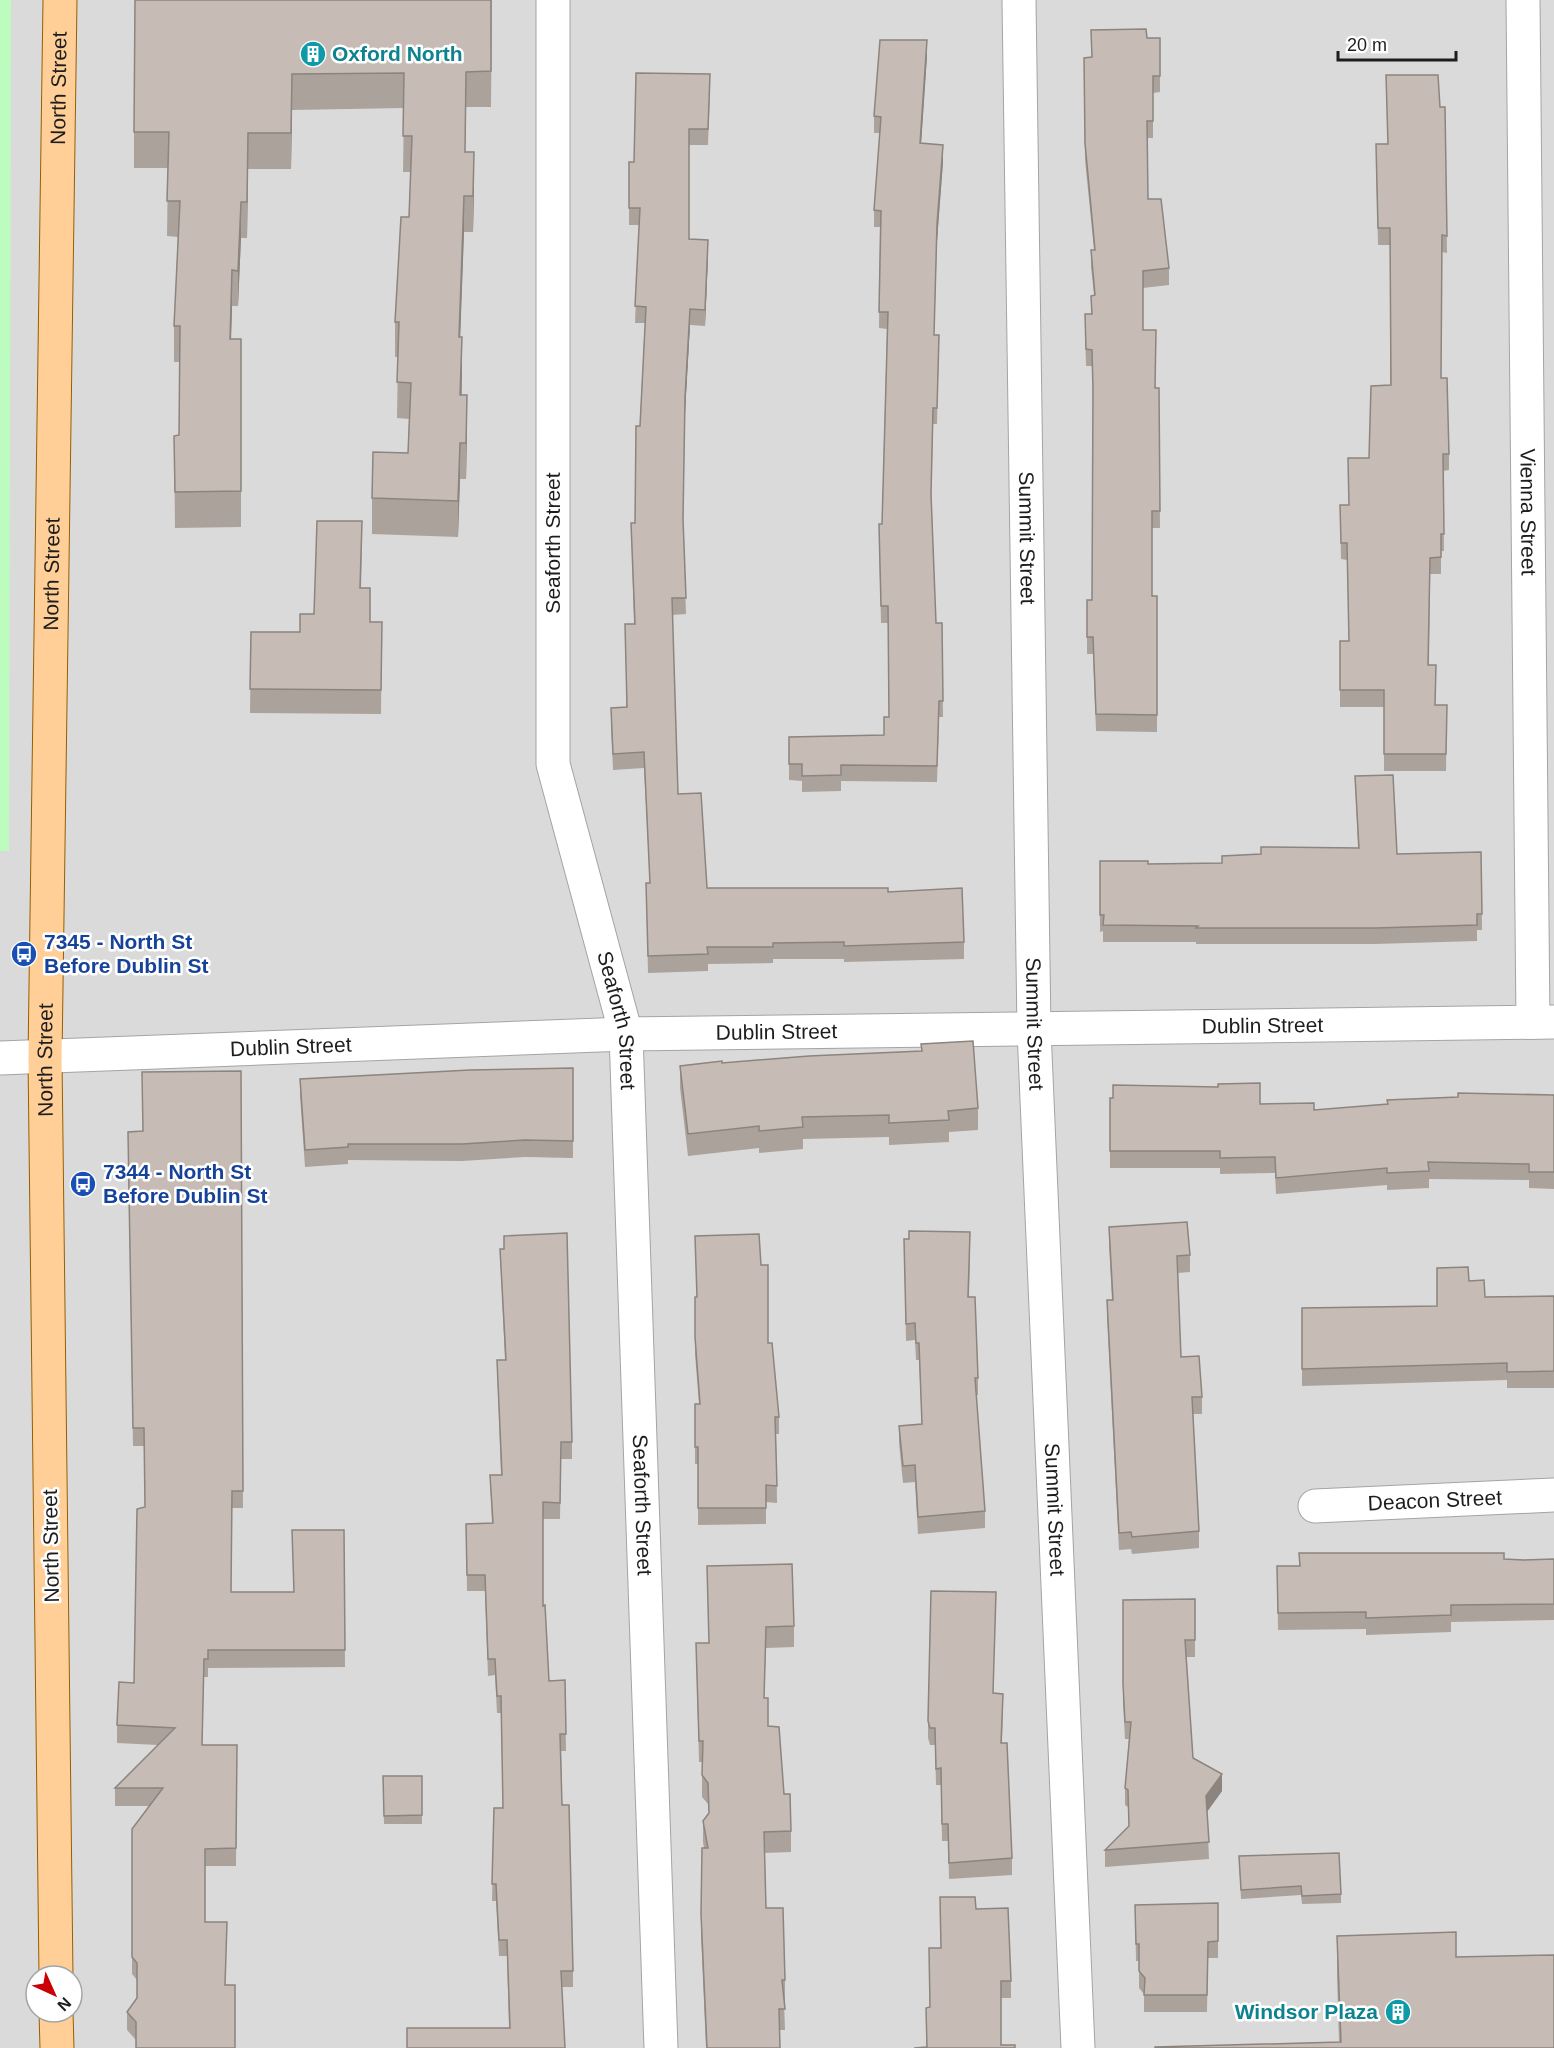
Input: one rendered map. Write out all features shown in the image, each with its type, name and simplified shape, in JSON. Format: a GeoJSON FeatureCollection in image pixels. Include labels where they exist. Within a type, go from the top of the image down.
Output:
{"type":"FeatureCollection","features":[{"type":"Feature","properties":{"kind":"main road","name":"North Street"},"geometry":{"type":"LineString","coordinates":[[56,1964],[45,1058],[60,0]]}},
{"type":"Feature","properties":{"kind":"main road"},"geometry":{"type":"LineString","coordinates":[[56,2024],[57,2048]]}},
{"type":"Feature","properties":{"kind":"street","name":"Seaforth Street"},"geometry":{"type":"LineString","coordinates":[[553,0],[553,764],[626,1034],[661,2048]]}},
{"type":"Feature","properties":{"kind":"street","name":"Summit Street"},"geometry":{"type":"LineString","coordinates":[[1019,0],[1034,1030],[1078,2048]]}},
{"type":"Feature","properties":{"kind":"street","name":"Vienna Street"},"geometry":{"type":"LineString","coordinates":[[1522,0],[1544,1022]]}},
{"type":"Feature","properties":{"kind":"street","name":"Dublin Street"},"geometry":{"type":"LineString","coordinates":[[0,1058],[626,1034],[1544,1022]]}},
{"type":"Feature","properties":{"kind":"street","name":"Deacon Street"},"geometry":{"type":"LineString","coordinates":[[1315,1506],[1554,1495]]}},
{"type":"Feature","properties":{"kind":"shaded area"},"geometry":{"type":"Polygon","coordinates":[[[0,0],[1554,0],[1554,2048],[0,2048],[0,0]]]}},
{"type":"Feature","properties":{"kind":"green space"},"geometry":{"type":"Polygon","coordinates":[[[0,0],[11,0],[9,851],[0,851],[0,0]]]}},
{"type":"Feature","properties":{"kind":"building"},"geometry":{"type":"Polygon","coordinates":[[[135,0],[491,0],[491,71],[466,72],[465,152],[474,152],[473,196],[464,196],[459,337],[462,337],[460,395],[467,395],[466,443],[460,443],[458,501],[372,498],[373,452],[408,453],[411,383],[397,382],[399,322],[395,322],[401,217],[409,217],[412,136],[403,136],[404,73],[292,74],[291,133],[248,133],[247,202],[241,202],[238,271],[232,270],[230,339],[241,339],[241,491],[175,492],[174,436],[179,435],[180,326],[174,326],[180,201],[167,201],[169,132],[134,132],[135,0]]]}},
{"type":"Feature","properties":{"kind":"building"},"geometry":{"type":"Polygon","coordinates":[[[1146,29],[1147,38],[1160,38],[1160,76],[1153,76],[1153,121],[1147,121],[1148,199],[1161,199],[1169,268],[1143,271],[1143,330],[1156,330],[1155,388],[1159,388],[1160,511],[1152,511],[1152,596],[1157,596],[1157,715],[1096,714],[1093,637],[1087,637],[1087,600],[1092,600],[1093,389],[1092,350],[1086,349],[1085,314],[1092,314],[1091,296],[1095,295],[1091,250],[1095,250],[1085,143],[1084,58],[1092,57],[1091,30],[1146,29]]]}},
{"type":"Feature","properties":{"kind":"building"},"geometry":{"type":"Polygon","coordinates":[[[880,40],[927,40],[920,143],[943,145],[937,224],[934,335],[939,335],[937,408],[933,408],[931,494],[936,623],[942,623],[943,701],[939,701],[937,766],[841,765],[841,775],[802,776],[802,764],[789,764],[789,737],[884,735],[884,717],[889,717],[888,606],[881,606],[879,524],[882,524],[888,312],[879,312],[881,211],[874,210],[881,117],[874,116],[880,40]]]}},
{"type":"Feature","properties":{"kind":"building"},"geometry":{"type":"Polygon","coordinates":[[[636,73],[710,74],[708,129],[689,129],[689,239],[708,240],[705,310],[690,309],[685,397],[683,519],[686,598],[672,598],[678,794],[701,793],[707,888],[888,888],[888,892],[962,888],[964,942],[844,946],[844,942],[773,943],[773,947],[707,947],[708,954],[648,956],[646,883],[650,883],[644,752],[613,754],[611,708],[627,707],[625,624],[635,624],[631,523],[635,523],[636,426],[640,426],[646,307],[635,306],[640,208],[629,208],[629,162],[634,162],[636,73]]]}},
{"type":"Feature","properties":{"kind":"building"},"geometry":{"type":"Polygon","coordinates":[[[1386,75],[1438,75],[1440,107],[1445,107],[1447,236],[1442,235],[1441,378],[1447,378],[1449,454],[1443,454],[1444,534],[1441,534],[1441,557],[1430,558],[1428,665],[1436,665],[1435,705],[1447,705],[1446,754],[1384,754],[1384,690],[1340,690],[1340,641],[1349,641],[1347,543],[1341,543],[1340,505],[1349,505],[1348,458],[1369,458],[1371,386],[1391,385],[1390,228],[1378,228],[1376,144],[1388,144],[1386,75]]]}},
{"type":"Feature","properties":{"kind":"building"},"geometry":{"type":"Polygon","coordinates":[[[317,521],[362,521],[360,588],[370,588],[370,622],[382,622],[381,690],[250,689],[251,632],[300,632],[300,614],[314,614],[317,521]]]}},
{"type":"Feature","properties":{"kind":"building"},"geometry":{"type":"Polygon","coordinates":[[[1393,775],[1397,854],[1481,852],[1482,914],[1477,914],[1477,925],[1375,928],[1196,928],[1198,926],[1103,925],[1104,915],[1100,915],[1100,861],[1148,861],[1148,864],[1222,863],[1222,856],[1261,854],[1261,847],[1359,848],[1355,776],[1393,775]]]}},
{"type":"Feature","properties":{"kind":"building"},"geometry":{"type":"Polygon","coordinates":[[[973,1041],[978,1108],[948,1111],[949,1120],[889,1123],[889,1115],[802,1117],[803,1127],[759,1131],[759,1126],[688,1134],[680,1066],[722,1061],[722,1063],[922,1051],[921,1044],[973,1041]]]}},
{"type":"Feature","properties":{"kind":"building"},"geometry":{"type":"Polygon","coordinates":[[[573,1068],[573,1141],[348,1144],[348,1147],[305,1150],[300,1079],[470,1070],[573,1068]]]}},
{"type":"Feature","properties":{"kind":"building"},"geometry":{"type":"Polygon","coordinates":[[[241,1071],[243,1491],[232,1491],[231,1592],[294,1592],[292,1530],[344,1530],[345,1650],[208,1650],[208,1659],[204,1659],[202,1745],[237,1745],[236,1848],[205,1849],[205,1922],[227,1922],[225,1985],[235,1985],[235,2048],[136,2048],[136,2022],[127,2012],[137,1998],[137,1963],[132,1957],[132,1829],[163,1788],[115,1788],[175,1728],[117,1725],[119,1682],[134,1683],[137,1509],[145,1507],[144,1428],[133,1428],[128,1132],[143,1131],[142,1072],[241,1071]]]}},
{"type":"Feature","properties":{"kind":"building"},"geometry":{"type":"Polygon","coordinates":[[[1260,1083],[1260,1104],[1314,1103],[1314,1110],[1388,1104],[1387,1100],[1458,1097],[1458,1093],[1554,1095],[1554,1172],[1529,1172],[1529,1164],[1428,1162],[1429,1171],[1387,1173],[1387,1168],[1276,1178],[1275,1157],[1220,1158],[1220,1151],[1110,1151],[1110,1098],[1113,1098],[1113,1085],[1218,1087],[1218,1084],[1260,1083]]]}},
{"type":"Feature","properties":{"kind":"building"},"geometry":{"type":"Polygon","coordinates":[[[1187,1222],[1190,1255],[1177,1256],[1181,1357],[1199,1356],[1202,1397],[1192,1397],[1199,1531],[1132,1537],[1131,1532],[1119,1533],[1107,1300],[1113,1300],[1109,1227],[1187,1222]]]}},
{"type":"Feature","properties":{"kind":"building"},"geometry":{"type":"Polygon","coordinates":[[[909,1231],[970,1232],[968,1297],[975,1297],[978,1378],[975,1378],[985,1511],[918,1517],[915,1465],[903,1466],[899,1426],[922,1424],[919,1343],[916,1343],[915,1323],[906,1324],[904,1239],[909,1239],[909,1231]]]}},
{"type":"Feature","properties":{"kind":"building"},"geometry":{"type":"Polygon","coordinates":[[[567,1233],[572,1442],[561,1442],[560,1503],[543,1502],[543,1606],[545,1605],[549,1681],[565,1680],[566,1734],[560,1734],[562,1805],[569,1805],[573,1971],[561,1971],[565,2048],[407,2048],[407,2028],[510,2028],[507,1940],[499,1940],[496,1884],[492,1884],[494,1808],[503,1808],[501,1696],[497,1696],[495,1659],[488,1659],[485,1575],[467,1575],[466,1524],[493,1523],[490,1475],[502,1475],[497,1360],[506,1360],[500,1249],[504,1249],[504,1236],[567,1233]]]}},
{"type":"Feature","properties":{"kind":"building"},"geometry":{"type":"Polygon","coordinates":[[[759,1234],[761,1265],[768,1265],[768,1343],[772,1343],[779,1417],[775,1417],[777,1486],[766,1485],[766,1508],[698,1508],[695,1404],[700,1404],[695,1337],[695,1297],[697,1297],[695,1236],[759,1234]]]}},
{"type":"Feature","properties":{"kind":"building"},"geometry":{"type":"Polygon","coordinates":[[[1468,1267],[1469,1281],[1484,1280],[1485,1297],[1554,1296],[1554,1371],[1507,1372],[1507,1363],[1302,1369],[1302,1308],[1437,1306],[1437,1268],[1468,1267]]]}},
{"type":"Feature","properties":{"kind":"building"},"geometry":{"type":"Polygon","coordinates":[[[1299,1553],[1504,1553],[1504,1559],[1554,1559],[1554,1604],[1451,1605],[1451,1615],[1366,1618],[1366,1612],[1278,1613],[1277,1566],[1300,1566],[1299,1553]]]}},
{"type":"Feature","properties":{"kind":"building"},"geometry":{"type":"Polygon","coordinates":[[[792,1564],[794,1626],[766,1627],[764,1698],[768,1698],[768,1726],[779,1727],[784,1794],[790,1794],[791,1831],[764,1832],[766,1908],[783,1908],[785,1980],[782,1980],[785,2009],[779,2009],[780,2048],[707,2048],[701,1914],[702,1848],[708,1848],[703,1821],[709,1813],[708,1783],[702,1775],[703,1741],[699,1741],[696,1643],[709,1643],[707,1566],[792,1564]]]}},
{"type":"Feature","properties":{"kind":"building"},"geometry":{"type":"Polygon","coordinates":[[[931,1591],[996,1592],[993,1693],[1003,1694],[1001,1743],[1007,1743],[1012,1858],[949,1863],[948,1824],[942,1824],[941,1768],[936,1769],[935,1728],[930,1728],[928,1721],[931,1591]]]}},
{"type":"Feature","properties":{"kind":"building"},"geometry":{"type":"Polygon","coordinates":[[[1195,1599],[1195,1640],[1185,1640],[1193,1758],[1222,1774],[1206,1796],[1209,1842],[1105,1850],[1129,1826],[1128,1790],[1125,1788],[1131,1722],[1125,1722],[1123,1600],[1195,1599]]]}},
{"type":"Feature","properties":{"kind":"building"},"geometry":{"type":"Polygon","coordinates":[[[383,1776],[422,1776],[422,1815],[384,1816],[383,1776]]]}},
{"type":"Feature","properties":{"kind":"building"},"geometry":{"type":"Polygon","coordinates":[[[1339,1853],[1341,1894],[1302,1896],[1301,1886],[1241,1890],[1239,1856],[1339,1853]]]}},
{"type":"Feature","properties":{"kind":"building"},"geometry":{"type":"Polygon","coordinates":[[[940,1897],[975,1897],[976,1909],[1008,1908],[1011,1981],[1001,1981],[1001,2045],[1015,2045],[1015,2048],[914,2048],[927,2047],[926,2008],[930,2007],[929,1948],[941,1948],[940,1897]]]}},
{"type":"Feature","properties":{"kind":"building"},"geometry":{"type":"Polygon","coordinates":[[[1218,1903],[1218,1941],[1208,1942],[1207,1995],[1144,1995],[1145,1978],[1139,1971],[1139,1944],[1136,1944],[1135,1905],[1218,1903]]]}},
{"type":"Feature","properties":{"kind":"building"},"geometry":{"type":"Polygon","coordinates":[[[1456,1932],[1456,1957],[1554,1955],[1554,2048],[1155,2048],[1341,2042],[1337,1936],[1456,1932]]]}},
{"type":"Feature","properties":{"kind":"place","name":"Oxford North"},"geometry":{"type":"Point","coordinates":[313,54]}},
{"type":"Feature","properties":{"kind":"place","name":"7345 - North St Before Dublin St"},"geometry":{"type":"Point","coordinates":[24,954]}},
{"type":"Feature","properties":{"kind":"place","name":"7344 - North St Before Dublin St"},"geometry":{"type":"Point","coordinates":[83,1184]}},
{"type":"Feature","properties":{"kind":"place","name":"Windsor Plaza"},"geometry":{"type":"Point","coordinates":[1398,2012]}}]}
